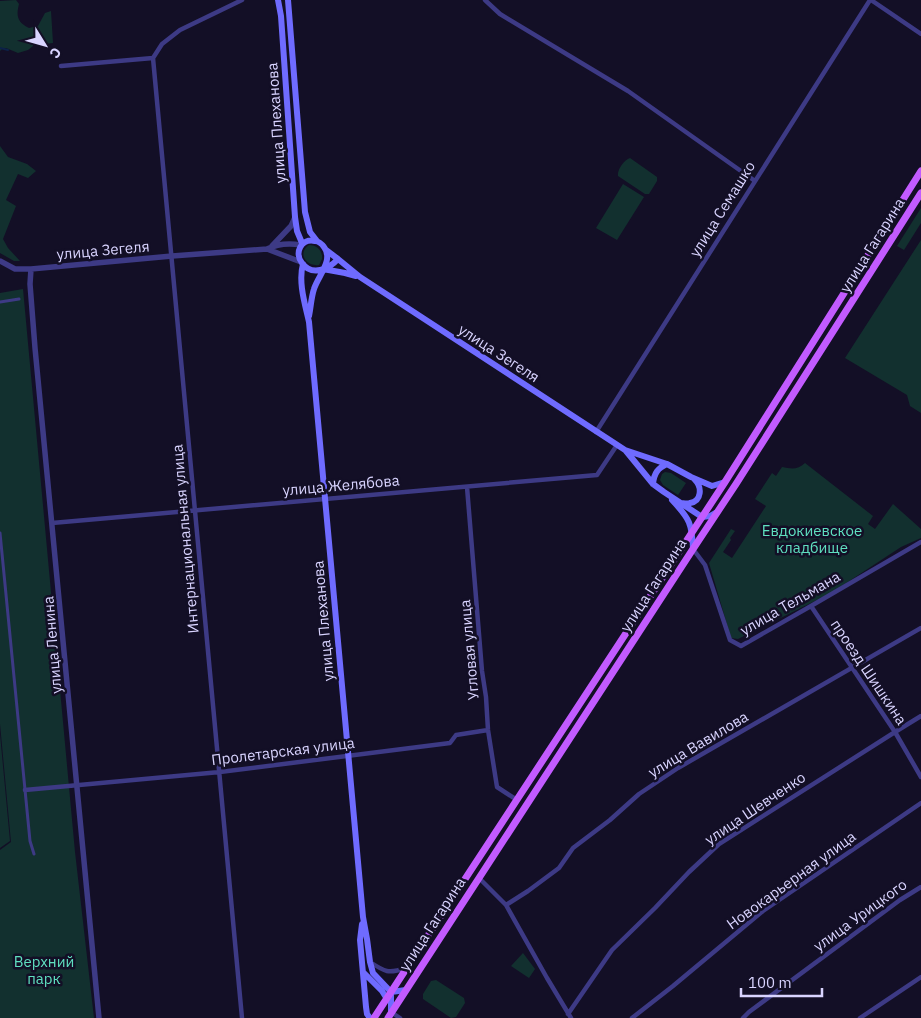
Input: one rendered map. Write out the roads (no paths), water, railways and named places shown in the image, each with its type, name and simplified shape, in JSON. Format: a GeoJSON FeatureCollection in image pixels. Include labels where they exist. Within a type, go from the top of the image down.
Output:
{"type":"FeatureCollection","features":[{"type":"Feature","properties":{"kind":"main road","name":"улица Плеханова"},"geometry":{"type":"LineString","coordinates":[[278,0],[281,16],[295,217],[301,244]]}},
{"type":"Feature","properties":{"kind":"main road","name":"улица Плеханова"},"geometry":{"type":"LineString","coordinates":[[288,0],[305,212],[310,232],[317,241]]}},
{"type":"Feature","properties":{"kind":"main road","name":"улица Гагарина"},"geometry":{"type":"LineString","coordinates":[[374,1018],[725,482],[921,171]]}},
{"type":"Feature","properties":{"kind":"main road","name":"улица Гагарина"},"geometry":{"type":"LineString","coordinates":[[390,1015],[718,511],[921,194]]}},
{"type":"Feature","properties":{"kind":"main road"},"geometry":{"type":"LineString","coordinates":[[899,205],[903,202],[908,202],[911,207],[910,212]]}},
{"type":"Feature","properties":{"kind":"main road"},"geometry":{"type":"LineString","coordinates":[[323,269],[327,259],[326,250],[323,245],[317,241],[307,241],[301,244],[299,253],[302,263],[315,270],[320,271],[329,266],[338,258]]}},
{"type":"Feature","properties":{"kind":"main road","name":"улица Зегеля"},"geometry":{"type":"LineString","coordinates":[[326,250],[360,277],[625,450]]}},
{"type":"Feature","properties":{"kind":"main road","name":"улица Плеханова"},"geometry":{"type":"LineString","coordinates":[[302,263],[301,272],[308,322],[363,917],[373,973],[389,996]]}},
{"type":"Feature","properties":{"kind":"main road","name":"улица Плеханова"},"geometry":{"type":"LineString","coordinates":[[308,322],[313,291],[323,269]]}},
{"type":"Feature","properties":{"kind":"main road","name":"улица Зегеля"},"geometry":{"type":"LineString","coordinates":[[323,269],[360,277]]}},
{"type":"Feature","properties":{"kind":"main road"},"geometry":{"type":"LineString","coordinates":[[625,450],[667,464],[694,479],[712,486],[725,482]]}},
{"type":"Feature","properties":{"kind":"main road"},"geometry":{"type":"LineString","coordinates":[[625,450],[654,484],[702,517],[710,516],[718,511]]}},
{"type":"Feature","properties":{"kind":"main road"},"geometry":{"type":"LineString","coordinates":[[654,484],[656,471],[667,464]]}},
{"type":"Feature","properties":{"kind":"main road"},"geometry":{"type":"LineString","coordinates":[[681,503],[690,504],[697,500],[701,493],[700,484],[694,479]]}},
{"type":"Feature","properties":{"kind":"main road"},"geometry":{"type":"LineString","coordinates":[[664,492],[684,513],[690,523],[693,549]]}},
{"type":"Feature","properties":{"kind":"main road"},"geometry":{"type":"LineString","coordinates":[[473,868],[474,874],[479,878]]}},
{"type":"Feature","properties":{"kind":"main road","name":"улица Плеханова"},"geometry":{"type":"LineString","coordinates":[[363,917],[360,940],[367,1014],[370,1018]]}},
{"type":"Feature","properties":{"kind":"main road"},"geometry":{"type":"LineString","coordinates":[[363,972],[389,996],[390,1015]]}},
{"type":"Feature","properties":{"kind":"main road","name":"улица Гагарина"},"geometry":{"type":"LineString","coordinates":[[389,996],[406,990]]}},
{"type":"Feature","properties":{"kind":"street"},"geometry":{"type":"LineString","coordinates":[[61,66],[153,58],[162,44],[180,30],[242,0]]}},
{"type":"Feature","properties":{"kind":"street"},"geometry":{"type":"LineString","coordinates":[[484,0],[500,14],[544,42],[628,91],[754,181]]}},
{"type":"Feature","properties":{"kind":"street"},"geometry":{"type":"LineString","coordinates":[[870,0],[921,34]]}},
{"type":"Feature","properties":{"kind":"street","name":"улица Семашко"},"geometry":{"type":"LineString","coordinates":[[596,432],[870,0]]}},
{"type":"Feature","properties":{"kind":"street","name":"Интернациональная улица"},"geometry":{"type":"LineString","coordinates":[[153,58],[242,1018]]}},
{"type":"Feature","properties":{"kind":"street"},"geometry":{"type":"LineString","coordinates":[[269,248],[291,226],[295,217]]}},
{"type":"Feature","properties":{"kind":"street","name":"улица Зегеля"},"geometry":{"type":"LineString","coordinates":[[0,261],[15,269],[31,269],[301,244]]}},
{"type":"Feature","properties":{"kind":"street","name":"улица Зегеля"},"geometry":{"type":"LineString","coordinates":[[269,248],[302,263]]}},
{"type":"Feature","properties":{"kind":"street","name":"улица Ленина"},"geometry":{"type":"LineString","coordinates":[[31,269],[30,284],[99,1018]]}},
{"type":"Feature","properties":{"kind":"street"},"geometry":{"type":"LineString","coordinates":[[0,302],[19,299]]}},
{"type":"Feature","properties":{"kind":"street","name":"улица Желябова"},"geometry":{"type":"LineString","coordinates":[[52,523],[597,475],[617,446]]}},
{"type":"Feature","properties":{"kind":"street","name":"Угловая улица"},"geometry":{"type":"LineString","coordinates":[[467,487],[482,671],[488,730],[497,787],[517,800]]}},
{"type":"Feature","properties":{"kind":"street"},"geometry":{"type":"LineString","coordinates":[[0,533],[30,841],[34,854]]}},
{"type":"Feature","properties":{"kind":"street","name":"улица Тельмана"},"geometry":{"type":"LineString","coordinates":[[693,549],[704,565],[730,640],[741,646],[921,542]]}},
{"type":"Feature","properties":{"kind":"street","name":"проезд Шишкина"},"geometry":{"type":"LineString","coordinates":[[811,606],[895,732],[921,777]]}},
{"type":"Feature","properties":{"kind":"street","name":"улица Вавилова"},"geometry":{"type":"LineString","coordinates":[[506,905],[559,868],[573,848],[610,820],[639,794],[678,768],[921,628]]}},
{"type":"Feature","properties":{"kind":"street","name":"улица Шевченко"},"geometry":{"type":"LineString","coordinates":[[570,1016],[612,950],[719,844],[921,716]]}},
{"type":"Feature","properties":{"kind":"street","name":"Пролетарская улица"},"geometry":{"type":"LineString","coordinates":[[25,790],[220,772],[450,743],[456,735],[488,730]]}},
{"type":"Feature","properties":{"kind":"street","name":"Новокарьерная улица"},"geometry":{"type":"LineString","coordinates":[[632,1018],[764,911],[921,804]]}},
{"type":"Feature","properties":{"kind":"street"},"geometry":{"type":"LineString","coordinates":[[479,878],[506,905],[570,1016]]}},
{"type":"Feature","properties":{"kind":"street","name":"улица Урицкого"},"geometry":{"type":"LineString","coordinates":[[743,1018],[868,923],[921,887]]}},
{"type":"Feature","properties":{"kind":"street","name":"улица Гагарина"},"geometry":{"type":"LineString","coordinates":[[370,962],[382,970],[394,972],[407,968]]}},
{"type":"Feature","properties":{"kind":"street"},"geometry":{"type":"LineString","coordinates":[[860,1018],[921,977]]}},
{"type":"Feature","properties":{"kind":"street"},"geometry":{"type":"LineString","coordinates":[[390,1015],[400,1018]]}},
{"type":"Feature","properties":{"kind":"waterway"},"geometry":{"type":"LineString","coordinates":[[0,48],[8,50]]}},
{"type":"Feature","properties":{"kind":"park label","name":"Евдокиевское кладбище"},"geometry":{"type":"Point","coordinates":[812,538]}},
{"type":"Feature","properties":{"kind":"park label","name":"Верхний парк"},"geometry":{"type":"Point","coordinates":[44,970]}}]}
